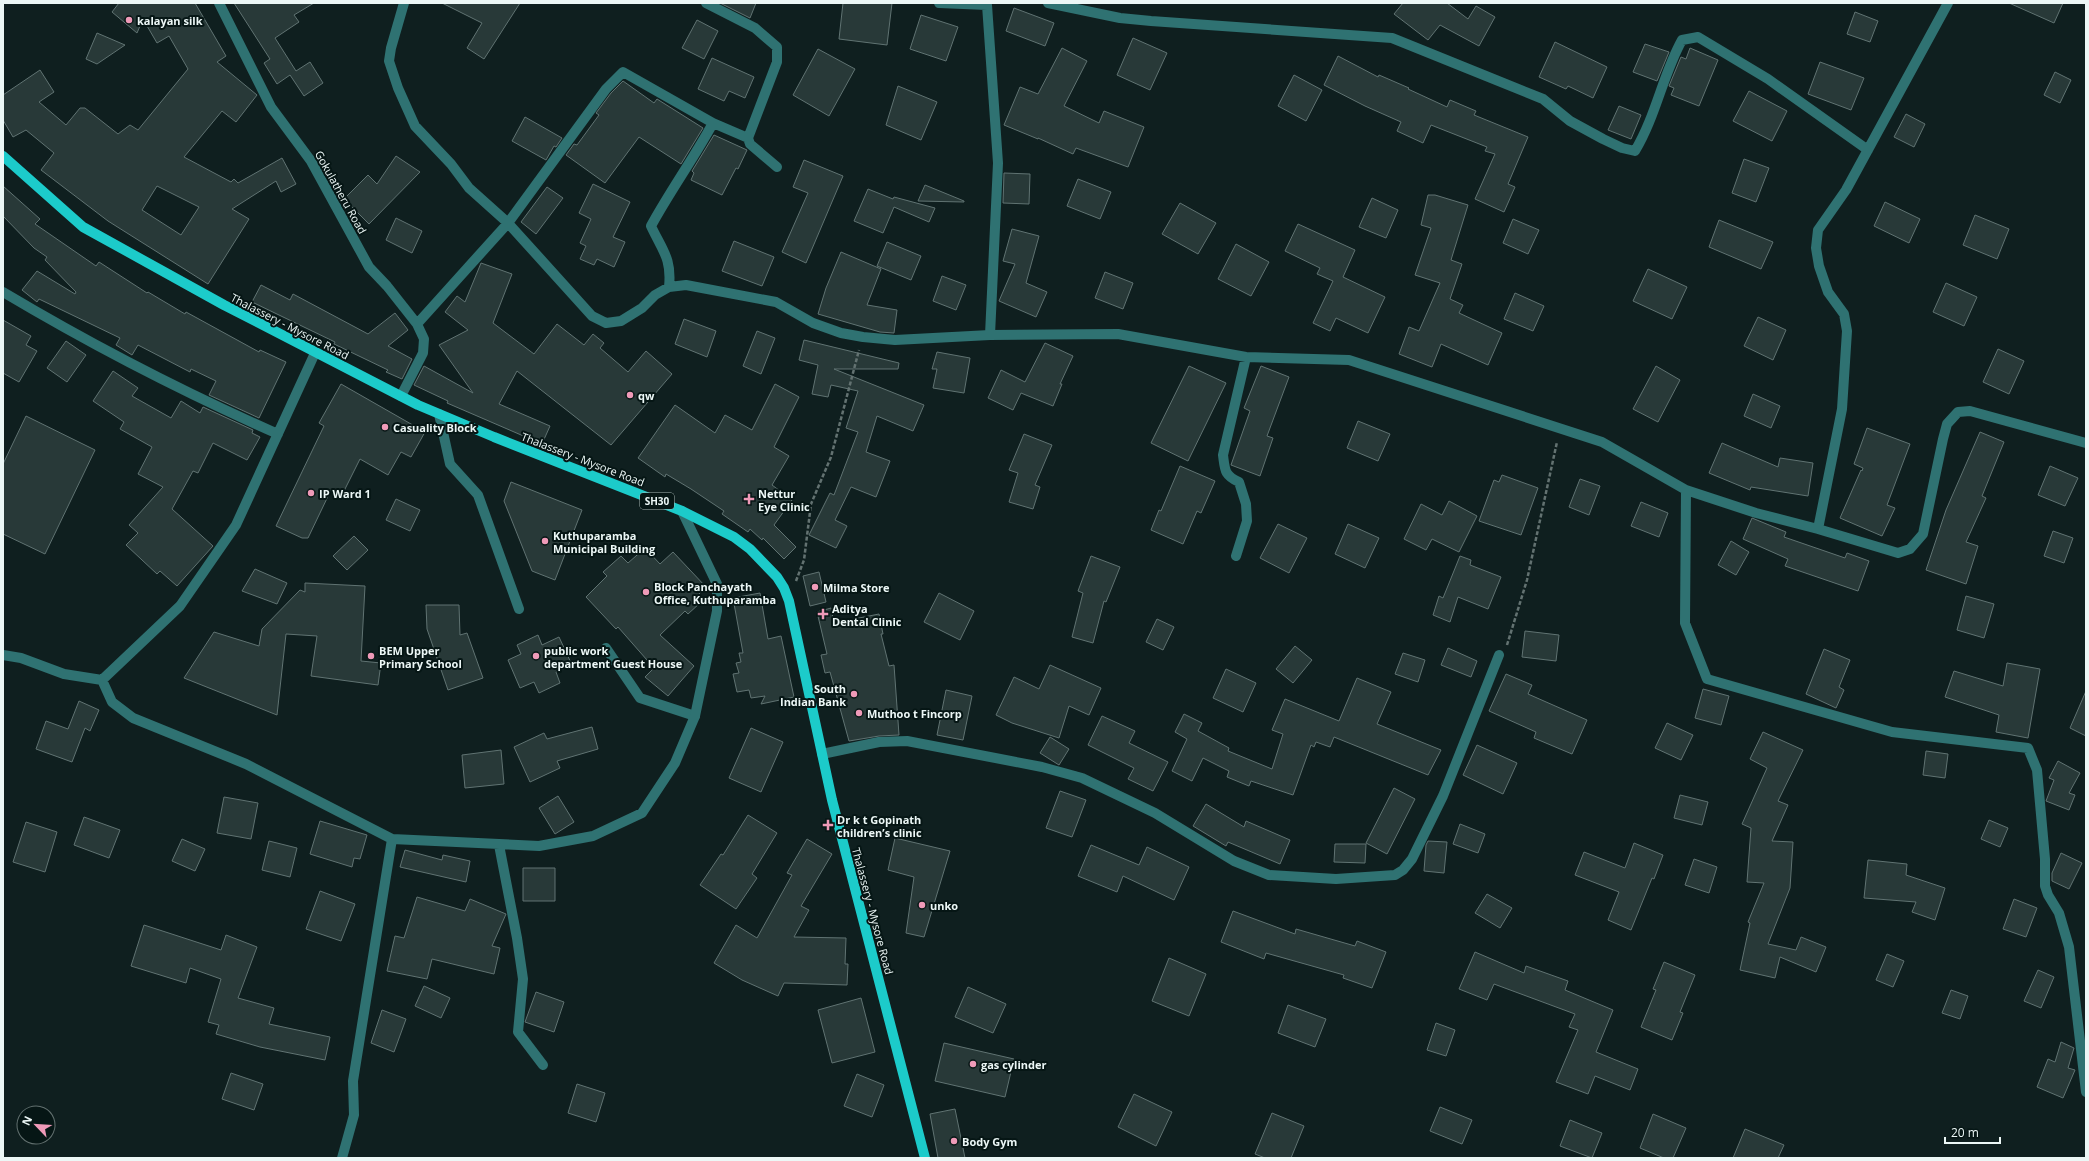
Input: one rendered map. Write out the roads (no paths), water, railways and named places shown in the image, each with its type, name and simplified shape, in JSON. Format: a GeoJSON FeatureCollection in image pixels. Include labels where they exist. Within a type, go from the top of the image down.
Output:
{"type":"FeatureCollection","features":[{"type":"Feature","properties":{"kind":"main road","name":"Thalassery - Mysore Road"},"geometry":{"type":"LineString","coordinates":[[3,156],[83,227],[224,305],[315,353],[439,414],[682,511],[734,537],[750,549],[777,577],[784,588],[789,601],[822,754],[925,1158]]}},
{"type":"Feature","properties":{"kind":"street","name":"Gokulatheru Road"},"geometry":{"type":"LineString","coordinates":[[219,3],[271,107],[311,161],[369,267],[387,286],[417,324],[424,339],[423,353],[401,396]]}},
{"type":"Feature","properties":{"kind":"street"},"geometry":{"type":"LineString","coordinates":[[404,3],[391,48],[389,61],[398,88],[414,126],[451,164],[469,188],[508,223],[592,316],[606,323],[621,322],[642,308],[655,295],[669,287],[686,285],[776,302],[813,323],[841,333],[863,337],[896,340],[990,335],[1118,334],[1246,358],[1349,360],[1560,427],[1602,442],[1686,490],[1756,513],[1818,529],[1898,553],[1910,549],[1923,534],[1947,424],[1958,412],[1970,411],[2086,444]]}},
{"type":"Feature","properties":{"kind":"street"},"geometry":{"type":"LineString","coordinates":[[706,3],[755,28],[777,48],[777,62],[748,138],[750,144],[777,167]]}},
{"type":"Feature","properties":{"kind":"street"},"geometry":{"type":"LineString","coordinates":[[939,3],[990,4],[998,163],[990,335]]}},
{"type":"Feature","properties":{"kind":"street"},"geometry":{"type":"LineString","coordinates":[[1048,3],[1120,18],[1392,38],[1543,99],[1570,121],[1622,148],[1635,151],[1660,98],[1674,54],[1682,40],[1698,37],[1768,79],[1868,150]]}},
{"type":"Feature","properties":{"kind":"street"},"geometry":{"type":"LineString","coordinates":[[1818,529],[1842,409],[1847,332],[1844,314],[1828,292],[1819,266],[1816,248],[1818,230],[1846,190],[1948,3]]}},
{"type":"Feature","properties":{"kind":"street"},"geometry":{"type":"LineString","coordinates":[[417,324],[508,223],[606,89],[623,72],[713,123],[748,138]]}},
{"type":"Feature","properties":{"kind":"street"},"geometry":{"type":"LineString","coordinates":[[669,287],[670,272],[666,253],[651,226],[713,123]]}},
{"type":"Feature","properties":{"kind":"street"},"geometry":{"type":"LineString","coordinates":[[3,292],[68,331],[151,375],[214,406],[278,434]]}},
{"type":"Feature","properties":{"kind":"street"},"geometry":{"type":"LineString","coordinates":[[102,680],[180,606],[236,525],[315,353]]}},
{"type":"Feature","properties":{"kind":"street"},"geometry":{"type":"LineString","coordinates":[[1236,556],[1247,521],[1246,504],[1239,482],[1229,477],[1225,470],[1223,455],[1246,358]]}},
{"type":"Feature","properties":{"kind":"street"},"geometry":{"type":"LineString","coordinates":[[439,414],[450,464],[478,495],[520,609]]}},
{"type":"Feature","properties":{"kind":"street"},"geometry":{"type":"LineString","coordinates":[[1686,490],[1685,623],[1707,679],[1892,732],[2028,748],[2037,770],[2045,859],[2045,886],[2048,895],[2059,913],[2069,947],[2086,1092]]}},
{"type":"Feature","properties":{"kind":"street"},"geometry":{"type":"LineString","coordinates":[[102,680],[112,702],[133,718],[246,764],[392,839],[539,846],[593,836],[642,813],[675,763],[695,716],[717,611],[717,584],[682,511]]}},
{"type":"Feature","properties":{"kind":"street"},"geometry":{"type":"LineString","coordinates":[[606,648],[640,698],[695,716]]}},
{"type":"Feature","properties":{"kind":"street"},"geometry":{"type":"LineString","coordinates":[[3,655],[21,658],[64,674],[102,680]]}},
{"type":"Feature","properties":{"kind":"street"},"geometry":{"type":"LineString","coordinates":[[822,754],[879,742],[907,741],[1042,767],[1082,778],[1156,813],[1234,861],[1269,874],[1336,879],[1395,875],[1403,870],[1412,859],[1443,796],[1499,655]]}},
{"type":"Feature","properties":{"kind":"street"},"geometry":{"type":"LineString","coordinates":[[342,1158],[354,1115],[353,1081],[392,839]]}},
{"type":"Feature","properties":{"kind":"street"},"geometry":{"type":"LineString","coordinates":[[499,845],[517,938],[523,979],[518,1032],[543,1064]]}},
{"type":"Feature","properties":{"kind":"place","name":"kalayan silk"},"geometry":{"type":"Point","coordinates":[129,20]}},
{"type":"Feature","properties":{"kind":"place","name":"qw"},"geometry":{"type":"Point","coordinates":[630,395]}},
{"type":"Feature","properties":{"kind":"place","name":"Casuality Block"},"geometry":{"type":"Point","coordinates":[385,427]}},
{"type":"Feature","properties":{"kind":"place","name":"IP Ward 1"},"geometry":{"type":"Point","coordinates":[311,493]}},
{"type":"Feature","properties":{"kind":"place","name":"Nettur Eye Clinic"},"geometry":{"type":"Point","coordinates":[749,499]}},
{"type":"Feature","properties":{"kind":"place","name":"Kuthuparamba Municipal Building"},"geometry":{"type":"Point","coordinates":[545,541]}},
{"type":"Feature","properties":{"kind":"place","name":"Milma Store"},"geometry":{"type":"Point","coordinates":[815,587]}},
{"type":"Feature","properties":{"kind":"place","name":"Block Panchayath Office, Kuthuparamba"},"geometry":{"type":"Point","coordinates":[646,592]}},
{"type":"Feature","properties":{"kind":"place","name":"Aditya Dental Clinic"},"geometry":{"type":"Point","coordinates":[823,614]}},
{"type":"Feature","properties":{"kind":"place","name":"BEM Upper Primary School"},"geometry":{"type":"Point","coordinates":[371,656]}},
{"type":"Feature","properties":{"kind":"place","name":"public work department Guest House"},"geometry":{"type":"Point","coordinates":[536,656]}},
{"type":"Feature","properties":{"kind":"place","name":"South Indian Bank"},"geometry":{"type":"Point","coordinates":[854,694]}},
{"type":"Feature","properties":{"kind":"place","name":"Muthoo t Fincorp"},"geometry":{"type":"Point","coordinates":[859,713]}},
{"type":"Feature","properties":{"kind":"place","name":"Dr k t Gopinath children’s clinic"},"geometry":{"type":"Point","coordinates":[828,825]}},
{"type":"Feature","properties":{"kind":"place","name":"unko"},"geometry":{"type":"Point","coordinates":[922,905]}},
{"type":"Feature","properties":{"kind":"place","name":"gas cylinder"},"geometry":{"type":"Point","coordinates":[973,1064]}},
{"type":"Feature","properties":{"kind":"place","name":"Body Gym"},"geometry":{"type":"Point","coordinates":[954,1141]}}]}
